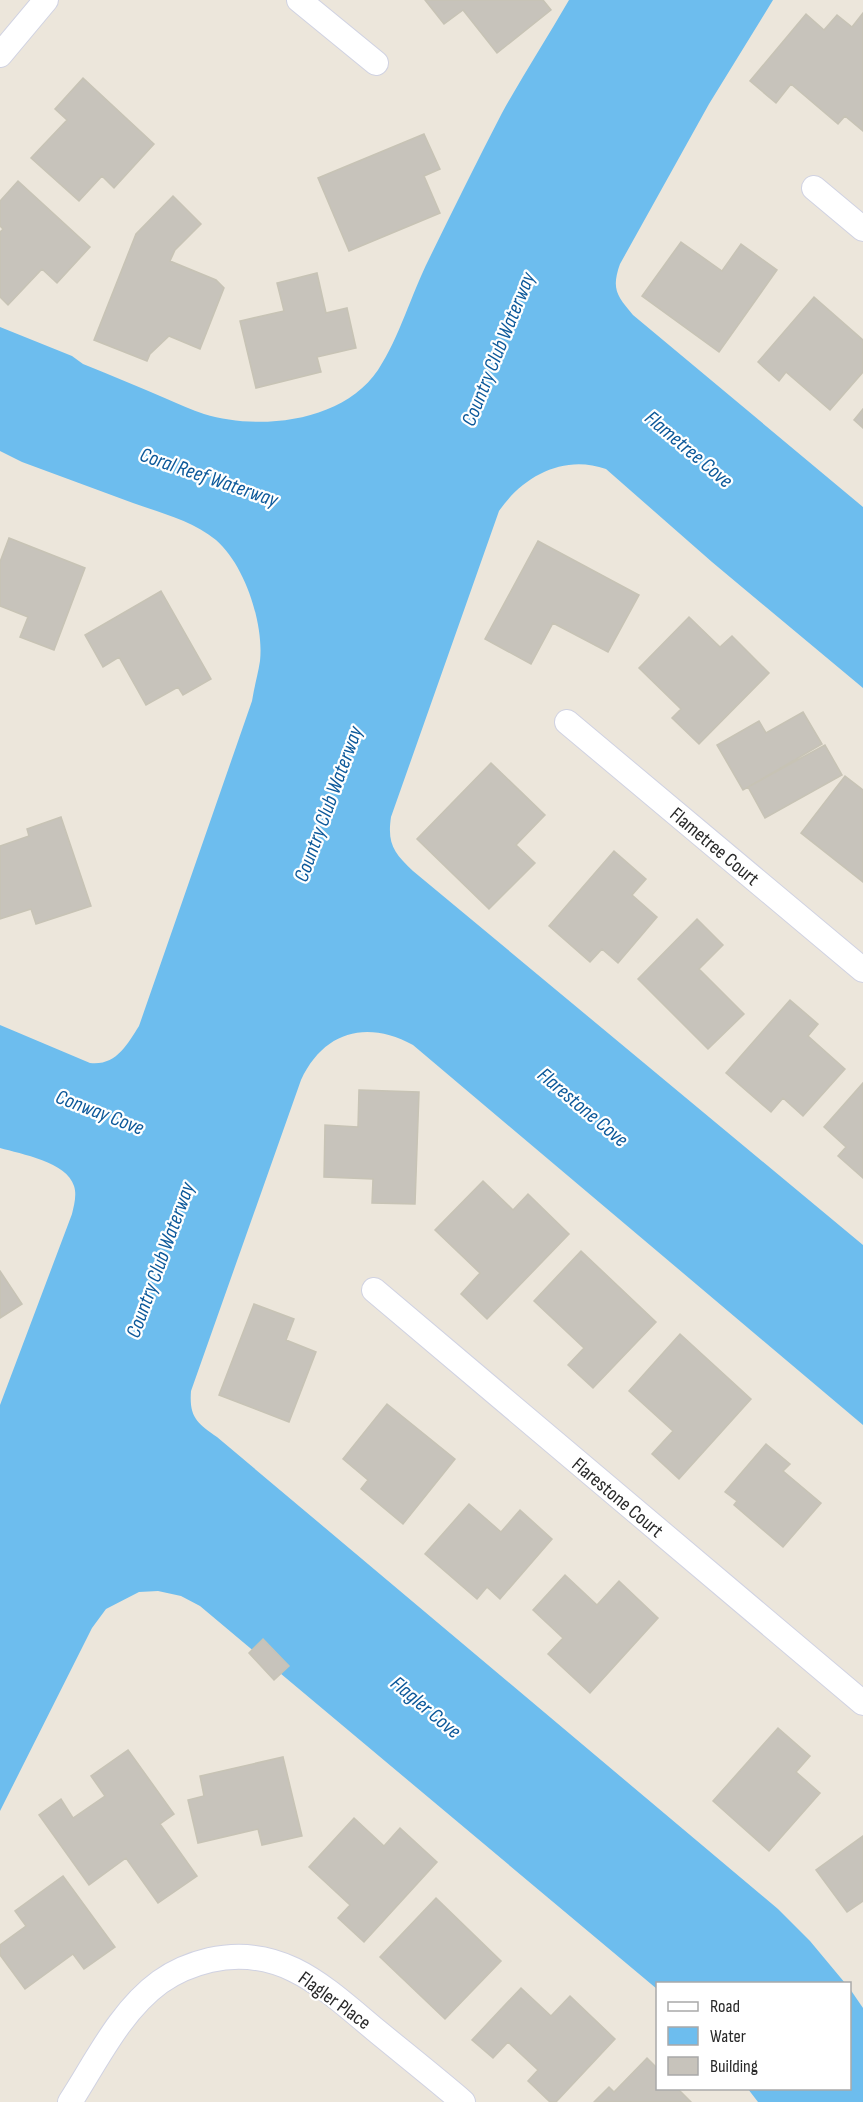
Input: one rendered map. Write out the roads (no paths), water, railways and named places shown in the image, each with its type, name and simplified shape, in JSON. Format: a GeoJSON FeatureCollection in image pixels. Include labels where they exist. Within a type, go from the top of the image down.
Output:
{"type":"FeatureCollection","features":[{"type":"Feature","properties":{"kind":"street"},"geometry":{"type":"LineString","coordinates":[[0,55],[46,0]]}},
{"type":"Feature","properties":{"kind":"street"},"geometry":{"type":"LineString","coordinates":[[299,0],[376,63]]}},
{"type":"Feature","properties":{"kind":"street"},"geometry":{"type":"LineString","coordinates":[[814,188],[863,229]]}},
{"type":"Feature","properties":{"kind":"street","name":"Flametree Court"},"geometry":{"type":"LineString","coordinates":[[567,722],[863,970]]}},
{"type":"Feature","properties":{"kind":"street","name":"Flarestone Court"},"geometry":{"type":"LineString","coordinates":[[374,1290],[863,1703]]}},
{"type":"Feature","properties":{"kind":"street","name":"Flagler Place"},"geometry":{"type":"LineString","coordinates":[[70,2102],[127,2015],[160,1982],[178,1971],[203,1962],[224,1957],[246,1956],[267,1960],[305,1975],[343,2003],[462,2102]]}},
{"type":"Feature","properties":{"kind":"water"},"geometry":{"type":"Polygon","coordinates":[[[569,0],[773,0],[709,104],[620,264],[616,286],[619,297],[633,315],[863,507],[863,688],[712,562],[606,469],[575,464],[560,466],[532,478],[499,511],[391,817],[391,841],[401,859],[413,871],[863,1245],[863,1425],[413,1045],[396,1037],[363,1032],[334,1041],[322,1050],[301,1080],[191,1391],[191,1407],[204,1428],[778,1909],[810,1941],[844,1982],[656,1982],[656,1988],[200,1606],[181,1596],[158,1591],[139,1592],[106,1609],[92,1628],[0,1811],[0,1405],[72,1214],[75,1193],[70,1178],[53,1165],[31,1156],[0,1148],[0,1025],[90,1063],[99,1063],[114,1058],[130,1040],[139,1026],[252,701],[260,661],[260,646],[255,613],[244,580],[226,551],[207,533],[176,518],[22,462],[0,451],[0,327],[72,356],[83,364],[190,409],[226,419],[250,422],[299,418],[344,401],[363,388],[386,357],[429,259],[518,85],[569,0]]]}},
{"type":"Feature","properties":{"kind":"water"},"geometry":{"type":"Polygon","coordinates":[[[851,1990],[863,2008],[863,2102],[758,2102],[749,2090],[851,2090],[851,1990]]]}},
{"type":"Feature","properties":{"kind":"water label","name":"Country Club Waterway"},"geometry":{"type":"Point","coordinates":[498,349]}},
{"type":"Feature","properties":{"kind":"water label","name":"Flametree Cove"},"geometry":{"type":"Point","coordinates":[689,449]}},
{"type":"Feature","properties":{"kind":"water label","name":"Coral Reef Waterway"},"geometry":{"type":"Point","coordinates":[209,477]}},
{"type":"Feature","properties":{"kind":"water label","name":"Country Club Waterway"},"geometry":{"type":"Point","coordinates":[328,804]}},
{"type":"Feature","properties":{"kind":"water label","name":"Flarestone Cove"},"geometry":{"type":"Point","coordinates":[583,1107]}},
{"type":"Feature","properties":{"kind":"water label","name":"Conway Cove"},"geometry":{"type":"Point","coordinates":[100,1112]}},
{"type":"Feature","properties":{"kind":"water label","name":"Country Club Waterway"},"geometry":{"type":"Point","coordinates":[160,1260]}},
{"type":"Feature","properties":{"kind":"water label","name":"Flagler Cove"},"geometry":{"type":"Point","coordinates":[426,1707]}}]}
